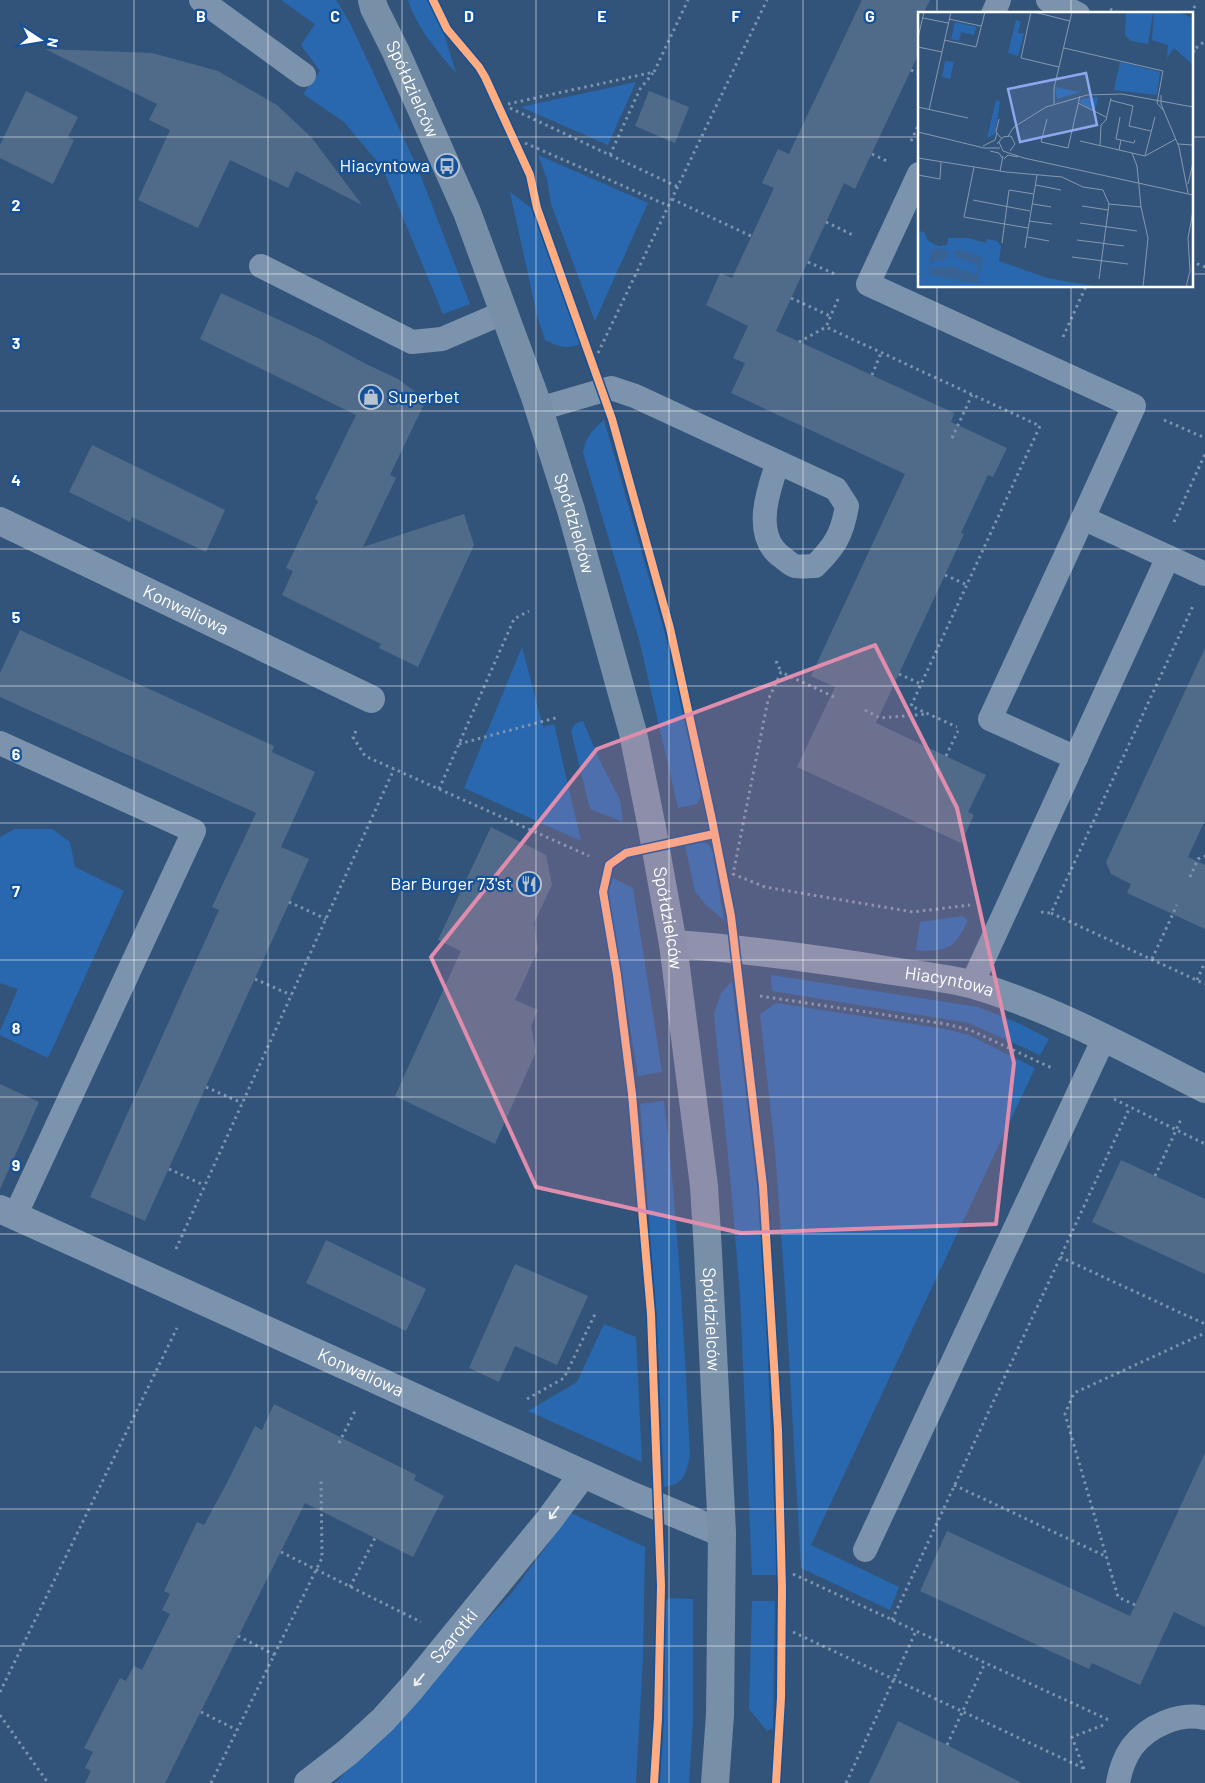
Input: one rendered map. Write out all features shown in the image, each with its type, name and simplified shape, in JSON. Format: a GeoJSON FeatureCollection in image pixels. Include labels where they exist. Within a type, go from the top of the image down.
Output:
{"type":"FeatureCollection","features":[{"type":"Feature","properties":{"kind":"street","name":"Spółdzielców"},"geometry":{"type":"LineString","coordinates":[[376,2],[396,52],[467,212],[505,312],[570,510],[633,732],[674,944],[704,1186],[722,1533],[720,1715],[716,1783]]}},
{"type":"Feature","properties":{"kind":"street","name":"Konwaliowa"},"geometry":{"type":"LineString","coordinates":[[0,521],[371,699]]}},
{"type":"Feature","properties":{"kind":"street","name":"Hiacyntowa"},"geometry":{"type":"LineString","coordinates":[[674,944],[764,952],[972,984],[1028,1003],[1104,1038],[1201,1087]]}},
{"type":"Feature","properties":{"kind":"street","name":"Konwaliowa"},"geometry":{"type":"LineString","coordinates":[[8,1212],[583,1474],[722,1533]]}},
{"type":"Feature","properties":{"kind":"street","name":"Szarotki"},"geometry":{"type":"LineString","coordinates":[[308,1783],[348,1752],[383,1720],[549,1520],[583,1474]]}},
{"type":"Feature","properties":{"kind":"lane"},"geometry":{"type":"LineString","coordinates":[[201,0],[304,75]]}},
{"type":"Feature","properties":{"kind":"lane"},"geometry":{"type":"LineString","coordinates":[[994,12],[999,0]]}},
{"type":"Feature","properties":{"kind":"lane"},"geometry":{"type":"LineString","coordinates":[[1048,0],[1074,12]]}},
{"type":"Feature","properties":{"kind":"lane"},"geometry":{"type":"LineString","coordinates":[[918,176],[868,284],[1134,406],[990,719],[1076,758]]}},
{"type":"Feature","properties":{"kind":"lane"},"geometry":{"type":"LineString","coordinates":[[261,266],[412,342],[442,339],[505,312]]}},
{"type":"Feature","properties":{"kind":"lane"},"geometry":{"type":"LineString","coordinates":[[538,409],[611,388],[635,396],[778,462]]}},
{"type":"Feature","properties":{"kind":"lane"},"geometry":{"type":"LineString","coordinates":[[1083,518],[1205,574]]}},
{"type":"Feature","properties":{"kind":"lane"},"geometry":{"type":"LineString","coordinates":[[972,984],[1076,758],[1164,555]]}},
{"type":"Feature","properties":{"kind":"lane"},"geometry":{"type":"LineString","coordinates":[[0,743],[194,831],[8,1212]]}},
{"type":"Feature","properties":{"kind":"lane"},"geometry":{"type":"LineString","coordinates":[[865,1550],[1104,1038]]}},
{"type":"Feature","properties":{"kind":"lane"},"geometry":{"type":"LineString","coordinates":[[1118,1783],[1123,1764],[1132,1747],[1146,1733],[1162,1723],[1181,1718],[1205,1718]]}},
{"type":"Feature","properties":{"kind":"path"},"geometry":{"type":"LineString","coordinates":[[610,155],[640,89],[654,72],[688,0]]}},
{"type":"Feature","properties":{"kind":"path"},"geometry":{"type":"LineString","coordinates":[[598,353],[767,0]]}},
{"type":"Feature","properties":{"kind":"path"},"geometry":{"type":"LineString","coordinates":[[1192,12],[1196,4]]}},
{"type":"Feature","properties":{"kind":"path"},"geometry":{"type":"LineString","coordinates":[[1193,47],[1205,41]]}},
{"type":"Feature","properties":{"kind":"path"},"geometry":{"type":"LineString","coordinates":[[911,70],[918,74]]}},
{"type":"Feature","properties":{"kind":"path"},"geometry":{"type":"LineString","coordinates":[[508,104],[654,72]]}},
{"type":"Feature","properties":{"kind":"path"},"geometry":{"type":"LineString","coordinates":[[510,108],[678,187]]}},
{"type":"Feature","properties":{"kind":"path"},"geometry":{"type":"LineString","coordinates":[[907,150],[918,126]]}},
{"type":"Feature","properties":{"kind":"path"},"geometry":{"type":"LineString","coordinates":[[526,143],[669,206]]}},
{"type":"Feature","properties":{"kind":"path"},"geometry":{"type":"LineString","coordinates":[[672,199],[751,236]]}},
{"type":"Feature","properties":{"kind":"path"},"geometry":{"type":"LineString","coordinates":[[826,222],[858,237]]}},
{"type":"Feature","properties":{"kind":"path"},"geometry":{"type":"LineString","coordinates":[[1192,261],[1205,267]]}},
{"type":"Feature","properties":{"kind":"path"},"geometry":{"type":"LineString","coordinates":[[808,262],[839,277]]}},
{"type":"Feature","properties":{"kind":"path"},"geometry":{"type":"LineString","coordinates":[[1049,367],[1085,288]]}},
{"type":"Feature","properties":{"kind":"path"},"geometry":{"type":"LineString","coordinates":[[791,298],[830,316]]}},
{"type":"Feature","properties":{"kind":"path"},"geometry":{"type":"LineString","coordinates":[[799,342],[826,327],[838,298]]}},
{"type":"Feature","properties":{"kind":"path"},"geometry":{"type":"LineString","coordinates":[[826,327],[1040,426],[911,706],[959,728],[946,756]]}},
{"type":"Feature","properties":{"kind":"path"},"geometry":{"type":"LineString","coordinates":[[872,375],[881,353]]}},
{"type":"Feature","properties":{"kind":"path"},"geometry":{"type":"LineString","coordinates":[[952,438],[972,395]]}},
{"type":"Feature","properties":{"kind":"path"},"geometry":{"type":"LineString","coordinates":[[1134,406],[1205,438]]}},
{"type":"Feature","properties":{"kind":"path"},"geometry":{"type":"LineString","coordinates":[[1164,555],[1205,454]]}},
{"type":"Feature","properties":{"kind":"path"},"geometry":{"type":"LineString","coordinates":[[945,575],[967,585]]}},
{"type":"Feature","properties":{"kind":"path"},"geometry":{"type":"LineString","coordinates":[[1051,913],[1194,603],[1200,603]]}},
{"type":"Feature","properties":{"kind":"path"},"geometry":{"type":"LineString","coordinates":[[439,789],[514,619],[529,611]]}},
{"type":"Feature","properties":{"kind":"path"},"geometry":{"type":"LineString","coordinates":[[776,661],[781,672],[834,697]]}},
{"type":"Feature","properties":{"kind":"path"},"geometry":{"type":"LineString","coordinates":[[781,672],[768,700],[734,874],[765,887],[913,912],[982,903],[1051,913],[1205,984]]}},
{"type":"Feature","properties":{"kind":"path"},"geometry":{"type":"LineString","coordinates":[[899,674],[921,684]]}},
{"type":"Feature","properties":{"kind":"path"},"geometry":{"type":"LineString","coordinates":[[371,699],[353,737],[365,756],[589,856]]}},
{"type":"Feature","properties":{"kind":"path"},"geometry":{"type":"LineString","coordinates":[[865,710],[880,718],[929,714]]}},
{"type":"Feature","properties":{"kind":"path"},"geometry":{"type":"LineString","coordinates":[[459,744],[559,717]]}},
{"type":"Feature","properties":{"kind":"path"},"geometry":{"type":"LineString","coordinates":[[161,1282],[394,769]]}},
{"type":"Feature","properties":{"kind":"path"},"geometry":{"type":"LineString","coordinates":[[1190,877],[1198,859],[1205,856]]}},
{"type":"Feature","properties":{"kind":"path"},"geometry":{"type":"LineString","coordinates":[[289,902],[326,919]]}},
{"type":"Feature","properties":{"kind":"path"},"geometry":{"type":"LineString","coordinates":[[1152,959],[1177,905]]}},
{"type":"Feature","properties":{"kind":"path"},"geometry":{"type":"LineString","coordinates":[[1197,980],[1205,962]]}},
{"type":"Feature","properties":{"kind":"path"},"geometry":{"type":"LineString","coordinates":[[255,978],[291,995]]}},
{"type":"Feature","properties":{"kind":"path"},"geometry":{"type":"LineString","coordinates":[[760,996],[946,1024],[970,1030],[1032,1058],[1205,1144]]}},
{"type":"Feature","properties":{"kind":"path"},"geometry":{"type":"LineString","coordinates":[[206,1087],[242,1103]]}},
{"type":"Feature","properties":{"kind":"path"},"geometry":{"type":"LineString","coordinates":[[1155,1176],[1176,1130],[1201,1087]]}},
{"type":"Feature","properties":{"kind":"path"},"geometry":{"type":"LineString","coordinates":[[892,1620],[1130,1107]]}},
{"type":"Feature","properties":{"kind":"path"},"geometry":{"type":"LineString","coordinates":[[169,1169],[205,1185]]}},
{"type":"Feature","properties":{"kind":"path"},"geometry":{"type":"LineString","coordinates":[[1060,1257],[1205,1324]]}},
{"type":"Feature","properties":{"kind":"path"},"geometry":{"type":"LineString","coordinates":[[0,1692],[193,1296]]}},
{"type":"Feature","properties":{"kind":"path"},"geometry":{"type":"LineString","coordinates":[[527,1399],[564,1378],[596,1312]]}},
{"type":"Feature","properties":{"kind":"path"},"geometry":{"type":"LineString","coordinates":[[1135,1605],[1118,1597],[1065,1414],[1074,1393],[1205,1333]]}},
{"type":"Feature","properties":{"kind":"path"},"geometry":{"type":"LineString","coordinates":[[211,1783],[322,1558],[321,1479]]}},
{"type":"Feature","properties":{"kind":"path"},"geometry":{"type":"LineString","coordinates":[[954,1485],[1106,1556]]}},
{"type":"Feature","properties":{"kind":"path"},"geometry":{"type":"LineString","coordinates":[[350,1587],[375,1538]]}},
{"type":"Feature","properties":{"kind":"path"},"geometry":{"type":"LineString","coordinates":[[281,1552],[453,1638]]}},
{"type":"Feature","properties":{"kind":"path"},"geometry":{"type":"LineString","coordinates":[[793,1574],[1112,1722]]}},
{"type":"Feature","properties":{"kind":"path"},"geometry":{"type":"LineString","coordinates":[[846,1783],[916,1631]]}},
{"type":"Feature","properties":{"kind":"path"},"geometry":{"type":"LineString","coordinates":[[793,1632],[1083,1768]]}},
{"type":"Feature","properties":{"kind":"path"},"geometry":{"type":"LineString","coordinates":[[238,1636],[275,1654]]}},
{"type":"Feature","properties":{"kind":"path"},"geometry":{"type":"LineString","coordinates":[[947,1745],[985,1663]]}},
{"type":"Feature","properties":{"kind":"path"},"geometry":{"type":"LineString","coordinates":[[201,1712],[238,1730]]}},
{"type":"Feature","properties":{"kind":"path"},"geometry":{"type":"LineString","coordinates":[[0,1715],[48,1783]]}},
{"type":"Feature","properties":{"kind":"path"},"geometry":{"type":"LineString","coordinates":[[1072,1737],[1086,1776]]}},
{"type":"Feature","properties":{"kind":"highlighted area"},"geometry":{"type":"Polygon","coordinates":[[[875,645],[957,808],[1014,1063],[996,1224],[741,1233],[536,1187],[431,957],[597,749],[875,645]]]}},
{"type":"Feature","properties":{"kind":"shaded area"},"geometry":{"type":"Polygon","coordinates":[[[281,0],[336,0],[350,23],[418,169],[470,304],[443,314],[382,167],[344,122],[303,94],[320,71],[301,45],[315,24],[281,0]]]}},
{"type":"Feature","properties":{"kind":"shaded area"},"geometry":{"type":"Polygon","coordinates":[[[408,0],[428,0],[444,34],[456,73],[422,30],[408,0]]]}},
{"type":"Feature","properties":{"kind":"shaded area"},"geometry":{"type":"Polygon","coordinates":[[[636,82],[608,145],[521,107],[636,82]]]}},
{"type":"Feature","properties":{"kind":"shaded area"},"geometry":{"type":"Polygon","coordinates":[[[538,155],[648,203],[595,321],[551,204],[547,179],[538,155]]]}},
{"type":"Feature","properties":{"kind":"shaded area"},"geometry":{"type":"Polygon","coordinates":[[[510,192],[531,208],[580,344],[562,347],[545,340],[537,315],[510,192]]]}},
{"type":"Feature","properties":{"kind":"shaded area"},"geometry":{"type":"Polygon","coordinates":[[[604,420],[665,634],[701,796],[697,804],[678,808],[640,643],[583,453],[585,443],[590,435],[604,420]]]}},
{"type":"Feature","properties":{"kind":"shaded area"},"geometry":{"type":"Polygon","coordinates":[[[522,647],[543,727],[554,724],[581,841],[464,788],[522,647]]]}},
{"type":"Feature","properties":{"kind":"shaded area"},"geometry":{"type":"Polygon","coordinates":[[[583,721],[600,761],[620,800],[623,822],[590,809],[571,731],[575,724],[583,721]]]}},
{"type":"Feature","properties":{"kind":"shaded area"},"geometry":{"type":"Polygon","coordinates":[[[15,829],[52,829],[70,842],[75,867],[124,891],[48,1058],[0,1035],[18,989],[0,983],[0,837],[15,829]]]}},
{"type":"Feature","properties":{"kind":"shaded area"},"geometry":{"type":"Polygon","coordinates":[[[701,842],[708,844],[712,850],[724,920],[706,905],[695,891],[685,846],[701,842]]]}},
{"type":"Feature","properties":{"kind":"shaded area"},"geometry":{"type":"Polygon","coordinates":[[[613,878],[633,888],[662,1072],[638,1076],[608,892],[613,878]]]}},
{"type":"Feature","properties":{"kind":"shaded area"},"geometry":{"type":"Polygon","coordinates":[[[963,916],[968,921],[959,937],[951,945],[937,950],[916,950],[920,922],[963,916]]]}},
{"type":"Feature","properties":{"kind":"shaded area"},"geometry":{"type":"Polygon","coordinates":[[[771,975],[978,1007],[1018,1023],[1049,1039],[1040,1055],[969,1023],[772,991],[771,975]]]}},
{"type":"Feature","properties":{"kind":"shaded area"},"geometry":{"type":"Polygon","coordinates":[[[732,981],[757,1185],[765,1294],[777,1575],[752,1575],[740,1295],[714,1014],[721,993],[732,981]]]}},
{"type":"Feature","properties":{"kind":"shaded area"},"geometry":{"type":"Polygon","coordinates":[[[776,1003],[945,1029],[969,1035],[1035,1068],[811,1545],[899,1587],[890,1610],[801,1568],[775,1150],[760,1014],[776,1003]]]}},
{"type":"Feature","properties":{"kind":"shaded area"},"geometry":{"type":"Polygon","coordinates":[[[664,1101],[677,1234],[690,1456],[685,1473],[680,1481],[671,1486],[664,1487],[657,1320],[640,1104],[664,1101]]]}},
{"type":"Feature","properties":{"kind":"shaded area"},"geometry":{"type":"Polygon","coordinates":[[[604,1324],[636,1337],[642,1462],[528,1411],[577,1382],[604,1324]]]}},
{"type":"Feature","properties":{"kind":"shaded area"},"geometry":{"type":"Polygon","coordinates":[[[571,1513],[645,1547],[643,1658],[636,1783],[335,1783],[511,1594],[571,1513]]]}},
{"type":"Feature","properties":{"kind":"shaded area"},"geometry":{"type":"Polygon","coordinates":[[[669,1598],[693,1599],[693,1721],[689,1783],[660,1783],[664,1719],[665,1602],[669,1598]]]}},
{"type":"Feature","properties":{"kind":"shaded area"},"geometry":{"type":"Polygon","coordinates":[[[752,1601],[775,1601],[773,1728],[767,1731],[749,1709],[752,1601]]]}},
{"type":"Feature","properties":{"kind":"building"},"geometry":{"type":"Polygon","coordinates":[[[862,0],[930,0],[924,12],[918,12],[918,55],[855,189],[844,183],[776,331],[954,413],[951,422],[1007,448],[993,477],[988,475],[961,533],[964,534],[876,723],[986,775],[968,812],[974,815],[961,843],[797,767],[835,687],[811,676],[905,474],[731,393],[745,363],[733,358],[748,326],[706,305],[720,273],[732,278],[774,188],[762,183],[778,149],[789,154],[862,0]]]}},
{"type":"Feature","properties":{"kind":"building"},"geometry":{"type":"Polygon","coordinates":[[[45,49],[152,53],[218,71],[277,105],[312,138],[362,205],[296,171],[288,188],[230,160],[198,228],[138,200],[170,130],[149,120],[157,104],[45,49]]]}},
{"type":"Feature","properties":{"kind":"building"},"geometry":{"type":"Polygon","coordinates":[[[26,91],[78,117],[68,137],[74,140],[53,184],[0,158],[0,145],[26,91]]]}},
{"type":"Feature","properties":{"kind":"building"},"geometry":{"type":"Polygon","coordinates":[[[649,91],[689,107],[675,143],[635,126],[649,91]]]}},
{"type":"Feature","properties":{"kind":"building"},"geometry":{"type":"Polygon","coordinates":[[[221,293],[318,338],[398,379],[426,400],[390,475],[396,478],[363,547],[464,514],[474,545],[418,667],[379,648],[381,644],[282,595],[293,571],[286,568],[318,501],[315,499],[356,415],[200,339],[221,293]]]}},
{"type":"Feature","properties":{"kind":"building"},"geometry":{"type":"Polygon","coordinates":[[[92,445],[225,510],[206,552],[132,517],[130,522],[69,492],[92,445]]]}},
{"type":"Feature","properties":{"kind":"building"},"geometry":{"type":"Polygon","coordinates":[[[20,630],[274,746],[272,752],[315,772],[281,847],[309,859],[145,1221],[90,1197],[219,910],[212,907],[256,813],[0,697],[0,673],[20,630]]]}},
{"type":"Feature","properties":{"kind":"building"},"geometry":{"type":"Polygon","coordinates":[[[1205,648],[1205,820],[1188,857],[1205,865],[1205,929],[1127,893],[1131,884],[1111,874],[1106,862],[1205,648]]]}},
{"type":"Feature","properties":{"kind":"building"},"geometry":{"type":"Polygon","coordinates":[[[491,827],[546,855],[552,885],[534,923],[538,950],[515,1000],[538,1010],[531,1026],[536,1052],[495,1144],[395,1096],[461,951],[438,940],[491,827]]]}},
{"type":"Feature","properties":{"kind":"building"},"geometry":{"type":"Polygon","coordinates":[[[0,1084],[39,1102],[0,1189],[0,1084]]]}},
{"type":"Feature","properties":{"kind":"building"},"geometry":{"type":"Polygon","coordinates":[[[1121,1160],[1205,1199],[1205,1274],[1092,1222],[1121,1160]]]}},
{"type":"Feature","properties":{"kind":"building"},"geometry":{"type":"Polygon","coordinates":[[[326,1240],[426,1289],[406,1331],[306,1283],[326,1240]]]}},
{"type":"Feature","properties":{"kind":"building"},"geometry":{"type":"Polygon","coordinates":[[[515,1264],[588,1296],[557,1365],[515,1346],[499,1382],[469,1368],[515,1264]]]}},
{"type":"Feature","properties":{"kind":"building"},"geometry":{"type":"Polygon","coordinates":[[[274,1404],[416,1475],[414,1480],[444,1496],[413,1557],[305,1503],[165,1783],[85,1783],[91,1771],[85,1768],[93,1752],[84,1748],[120,1678],[126,1681],[134,1666],[142,1670],[170,1614],[162,1610],[170,1594],[164,1591],[197,1522],[204,1525],[255,1426],[262,1430],[274,1404]]]}},
{"type":"Feature","properties":{"kind":"building"},"geometry":{"type":"Polygon","coordinates":[[[1205,1453],[1205,1627],[1174,1612],[1140,1685],[1092,1663],[1089,1669],[920,1591],[947,1531],[1130,1616],[1205,1453]]]}},
{"type":"Feature","properties":{"kind":"building"},"geometry":{"type":"Polygon","coordinates":[[[898,1721],[947,1745],[1022,1783],[869,1783],[898,1721]]]}},
{"type":"Feature","properties":{"kind":"cycle path"},"geometry":{"type":"LineString","coordinates":[[433,0],[447,29],[479,67],[485,77],[530,175],[537,208],[612,419],[670,628],[731,916],[763,1186],[778,1430],[782,1588],[781,1698],[776,1783]]}},
{"type":"Feature","properties":{"kind":"cycle path"},"geometry":{"type":"LineString","coordinates":[[654,1783],[658,1718],[661,1586],[651,1314],[632,1094],[617,975],[603,892],[609,865],[626,853],[714,834]]}},
{"type":"Feature","properties":{"kind":"place","name":"Hiacyntowa"},"geometry":{"type":"Point","coordinates":[447,166]}},
{"type":"Feature","properties":{"kind":"place","name":"Superbet"},"geometry":{"type":"Point","coordinates":[371,397]}},
{"type":"Feature","properties":{"kind":"place","name":"Bar Burger 73'st"},"geometry":{"type":"Point","coordinates":[529,884]}}]}
